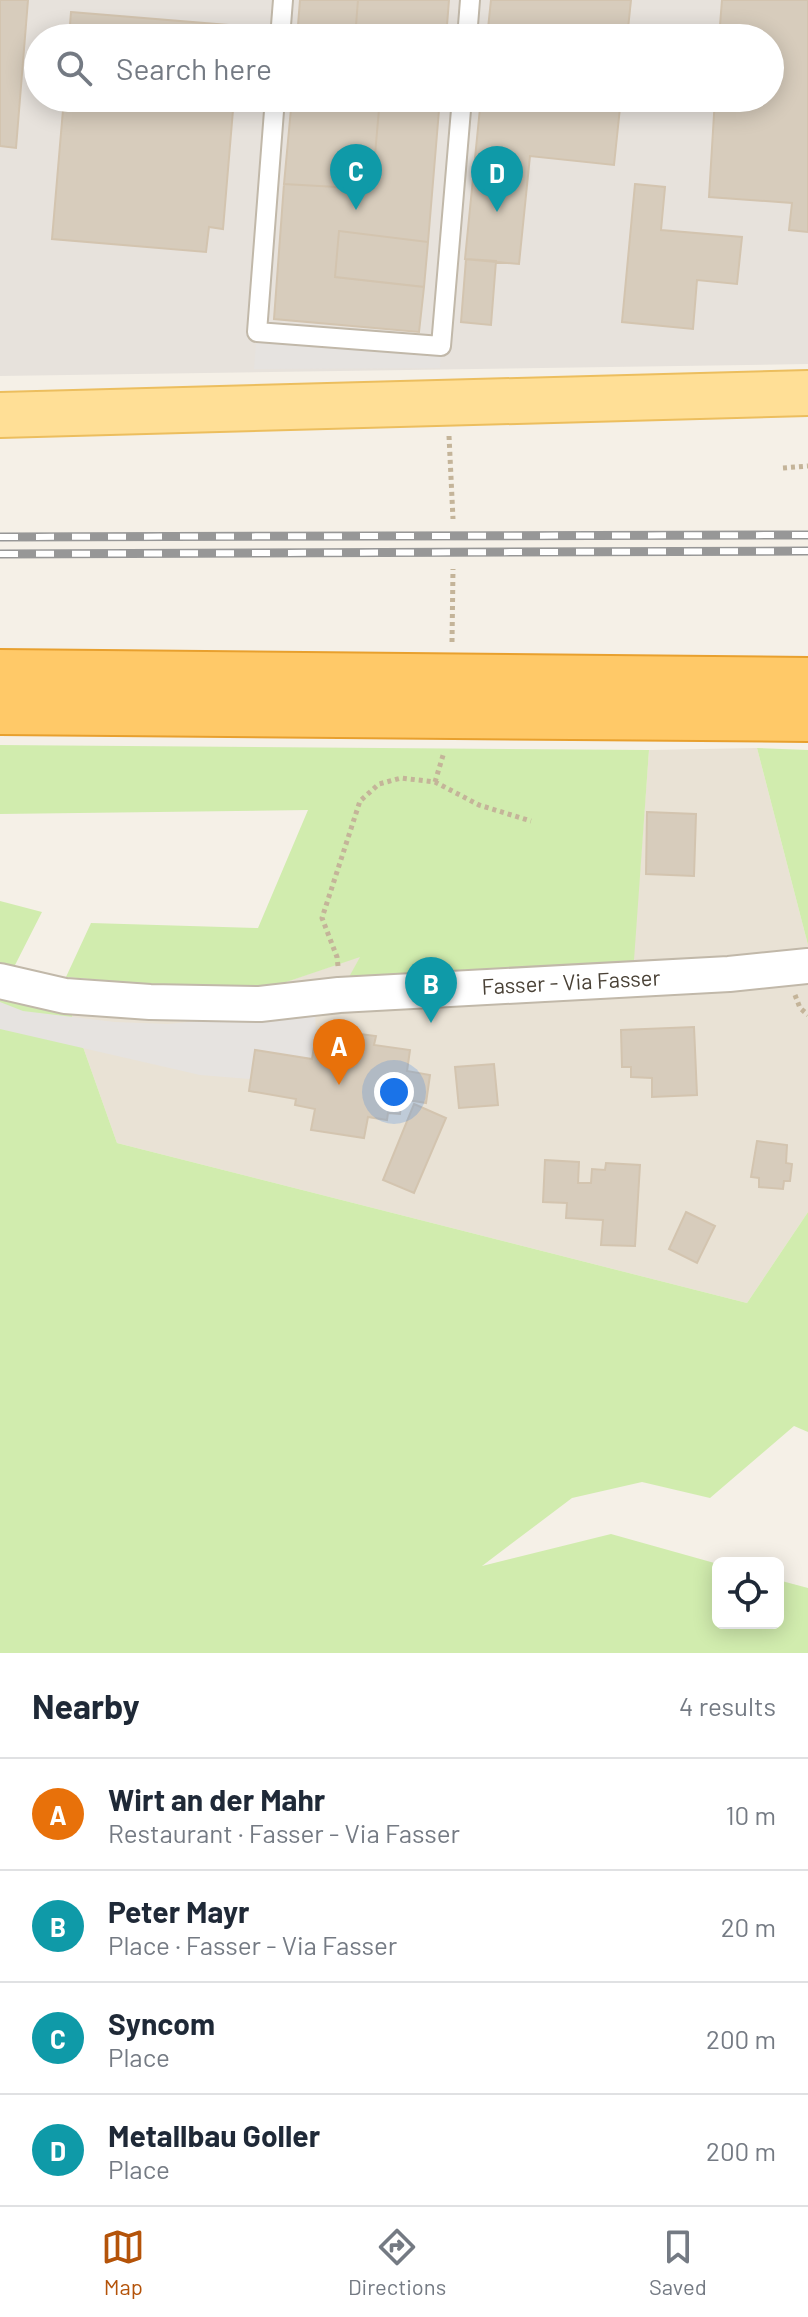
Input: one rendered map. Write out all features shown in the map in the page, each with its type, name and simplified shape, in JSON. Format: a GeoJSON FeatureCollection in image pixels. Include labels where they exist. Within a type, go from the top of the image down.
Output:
{"type":"FeatureCollection","features":[{"type":"Feature","properties":{"kind":"highway"},"geometry":{"type":"LineString","coordinates":[[0,672],[808,680]]}},
{"type":"Feature","properties":{"kind":"highway"},"geometry":{"type":"LineString","coordinates":[[0,712],[808,719]]}},
{"type":"Feature","properties":{"kind":"main road"},"geometry":{"type":"LineString","coordinates":[[0,415],[808,393]]}},
{"type":"Feature","properties":{"kind":"street","name":"Fasser - Via Fasser"},"geometry":{"type":"LineString","coordinates":[[0,981],[65,996],[150,1002],[260,1004],[339,995],[729,974],[808,966]]}},
{"type":"Feature","properties":{"kind":"lane"},"geometry":{"type":"LineString","coordinates":[[281,24],[283,0]]}},
{"type":"Feature","properties":{"kind":"lane"},"geometry":{"type":"LineString","coordinates":[[468,24],[470,0]]}},
{"type":"Feature","properties":{"kind":"lane"},"geometry":{"type":"LineString","coordinates":[[274,112],[257,332],[441,346],[461,112]]}},
{"type":"Feature","properties":{"kind":"path"},"geometry":{"type":"LineString","coordinates":[[447,403],[453,519]]}},
{"type":"Feature","properties":{"kind":"path"},"geometry":{"type":"LineString","coordinates":[[783,468],[808,466]]}},
{"type":"Feature","properties":{"kind":"path"},"geometry":{"type":"LineString","coordinates":[[452,651],[453,569]]}},
{"type":"Feature","properties":{"kind":"path"},"geometry":{"type":"LineString","coordinates":[[435,782],[446,748]]}},
{"type":"Feature","properties":{"kind":"path"},"geometry":{"type":"LineString","coordinates":[[339,995],[337,957],[322,918],[360,801],[379,784],[401,778],[435,782],[479,805],[531,821]]}},
{"type":"Feature","properties":{"kind":"shaded area"},"geometry":{"type":"Polygon","coordinates":[[[0,0],[808,0],[808,364],[0,376],[0,0]]]}},
{"type":"Feature","properties":{"kind":"shaded area"},"geometry":{"type":"Polygon","coordinates":[[[257,332],[441,346],[440,368],[254,369],[257,332]]]}},
{"type":"Feature","properties":{"kind":"shaded area"},"geometry":{"type":"Polygon","coordinates":[[[757,748],[808,945],[808,1212],[747,1303],[117,1143],[65,996],[66,977],[254,993],[361,956],[340,994],[632,974],[649,750],[757,748]]]}},
{"type":"Feature","properties":{"kind":"shaded area"},"geometry":{"type":"Polygon","coordinates":[[[0,1002],[23,1011],[115,1022],[168,1024],[315,1010],[316,1035],[312,1059],[255,1050],[250,1079],[200,1075],[0,1029],[0,1002]]]}},
{"type":"Feature","properties":{"kind":"green space"},"geometry":{"type":"Polygon","coordinates":[[[0,745],[649,750],[633,974],[339,995],[360,957],[254,993],[66,977],[91,923],[258,928],[308,810],[0,814],[0,745]]]}},
{"type":"Feature","properties":{"kind":"green space"},"geometry":{"type":"Polygon","coordinates":[[[757,748],[808,750],[808,945],[757,748]]]}},
{"type":"Feature","properties":{"kind":"green space"},"geometry":{"type":"Polygon","coordinates":[[[0,901],[42,912],[13,969],[0,966],[0,901]]]}},
{"type":"Feature","properties":{"kind":"green space"},"geometry":{"type":"Polygon","coordinates":[[[0,981],[65,996],[117,1143],[747,1303],[808,1212],[808,1432],[794,1426],[710,1498],[642,1482],[572,1498],[482,1566],[611,1534],[712,1562],[712,1629],[784,1629],[784,1582],[808,1588],[808,1653],[0,1653],[0,981]]]}},
{"type":"Feature","properties":{"kind":"building"},"geometry":{"type":"Polygon","coordinates":[[[0,0],[28,0],[16,148],[0,146],[0,0]]]}},
{"type":"Feature","properties":{"kind":"building"},"geometry":{"type":"Polygon","coordinates":[[[300,0],[358,0],[356,24],[298,24],[300,0]]]}},
{"type":"Feature","properties":{"kind":"building"},"geometry":{"type":"Polygon","coordinates":[[[358,0],[449,0],[447,24],[356,24],[358,0]]]}},
{"type":"Feature","properties":{"kind":"building"},"geometry":{"type":"Polygon","coordinates":[[[491,0],[631,0],[628,24],[488,24],[491,0]]]}},
{"type":"Feature","properties":{"kind":"building"},"geometry":{"type":"Polygon","coordinates":[[[722,0],[808,0],[808,232],[789,230],[792,203],[709,197],[714,112],[784,112],[784,24],[720,24],[722,0]]]}},
{"type":"Feature","properties":{"kind":"building"},"geometry":{"type":"Polygon","coordinates":[[[71,12],[216,24],[70,24],[71,12]]]}},
{"type":"Feature","properties":{"kind":"building"},"geometry":{"type":"Polygon","coordinates":[[[63,112],[233,112],[223,229],[209,227],[206,252],[52,239],[63,112]]]}},
{"type":"Feature","properties":{"kind":"building"},"geometry":{"type":"Polygon","coordinates":[[[291,112],[379,112],[372,189],[284,184],[291,112]]]}},
{"type":"Feature","properties":{"kind":"building"},"geometry":{"type":"Polygon","coordinates":[[[379,112],[439,112],[428,242],[339,231],[335,277],[424,287],[419,332],[274,319],[284,184],[372,189],[379,112]]]}},
{"type":"Feature","properties":{"kind":"building"},"geometry":{"type":"Polygon","coordinates":[[[480,112],[620,112],[614,165],[530,156],[519,264],[465,259],[480,112]]]}},
{"type":"Feature","properties":{"kind":"building"},"geometry":{"type":"Polygon","coordinates":[[[635,184],[665,187],[661,230],[742,237],[737,284],[697,280],[693,329],[622,322],[635,184]]]}},
{"type":"Feature","properties":{"kind":"building"},"geometry":{"type":"Polygon","coordinates":[[[339,231],[428,242],[424,287],[335,277],[339,231]]]}},
{"type":"Feature","properties":{"kind":"building"},"geometry":{"type":"Polygon","coordinates":[[[466,259],[496,261],[491,325],[461,322],[466,259]]]}},
{"type":"Feature","properties":{"kind":"building"},"geometry":{"type":"Polygon","coordinates":[[[647,812],[696,814],[694,876],[646,874],[647,812]]]}},
{"type":"Feature","properties":{"kind":"building"},"geometry":{"type":"Polygon","coordinates":[[[694,1027],[697,1095],[652,1097],[652,1078],[631,1077],[631,1067],[622,1067],[621,1030],[694,1027]]]}},
{"type":"Feature","properties":{"kind":"building"},"geometry":{"type":"Polygon","coordinates":[[[360,1034],[376,1036],[374,1045],[410,1050],[407,1071],[430,1075],[426,1103],[402,1099],[400,1114],[388,1113],[387,1120],[368,1117],[364,1138],[311,1130],[315,1109],[295,1105],[296,1099],[249,1091],[255,1050],[312,1059],[316,1035],[359,1042],[360,1034]]]}},
{"type":"Feature","properties":{"kind":"building"},"geometry":{"type":"Polygon","coordinates":[[[494,1064],[498,1105],[459,1108],[455,1067],[494,1064]]]}},
{"type":"Feature","properties":{"kind":"building"},"geometry":{"type":"Polygon","coordinates":[[[414,1104],[446,1118],[414,1193],[383,1180],[414,1104]]]}},
{"type":"Feature","properties":{"kind":"building"},"geometry":{"type":"Polygon","coordinates":[[[757,1141],[787,1145],[786,1163],[792,1164],[790,1181],[784,1181],[783,1189],[759,1187],[759,1178],[751,1177],[757,1141]]]}},
{"type":"Feature","properties":{"kind":"building"},"geometry":{"type":"Polygon","coordinates":[[[545,1160],[579,1162],[578,1183],[591,1183],[592,1169],[605,1170],[606,1163],[640,1165],[635,1246],[601,1245],[603,1220],[566,1218],[567,1203],[543,1202],[545,1160]]]}},
{"type":"Feature","properties":{"kind":"building"},"geometry":{"type":"Polygon","coordinates":[[[686,1212],[715,1226],[697,1263],[669,1249],[686,1212]]]}},
{"type":"Feature","properties":{"kind":"railway"},"geometry":{"type":"LineString","coordinates":[[0,537],[808,535]]}},
{"type":"Feature","properties":{"kind":"railway"},"geometry":{"type":"LineString","coordinates":[[0,554],[808,551]]}},
{"type":"Feature","properties":{"kind":"place","name":"Syncom"},"geometry":{"type":"Point","coordinates":[356,210]}},
{"type":"Feature","properties":{"kind":"place","name":"Metallbau Goller"},"geometry":{"type":"Point","coordinates":[497,212]}},
{"type":"Feature","properties":{"kind":"place","name":"Peter Mayr"},"geometry":{"type":"Point","coordinates":[431,1023]}},
{"type":"Feature","properties":{"kind":"place","name":"Wirt an der Mahr"},"geometry":{"type":"Point","coordinates":[339,1085]}}]}
